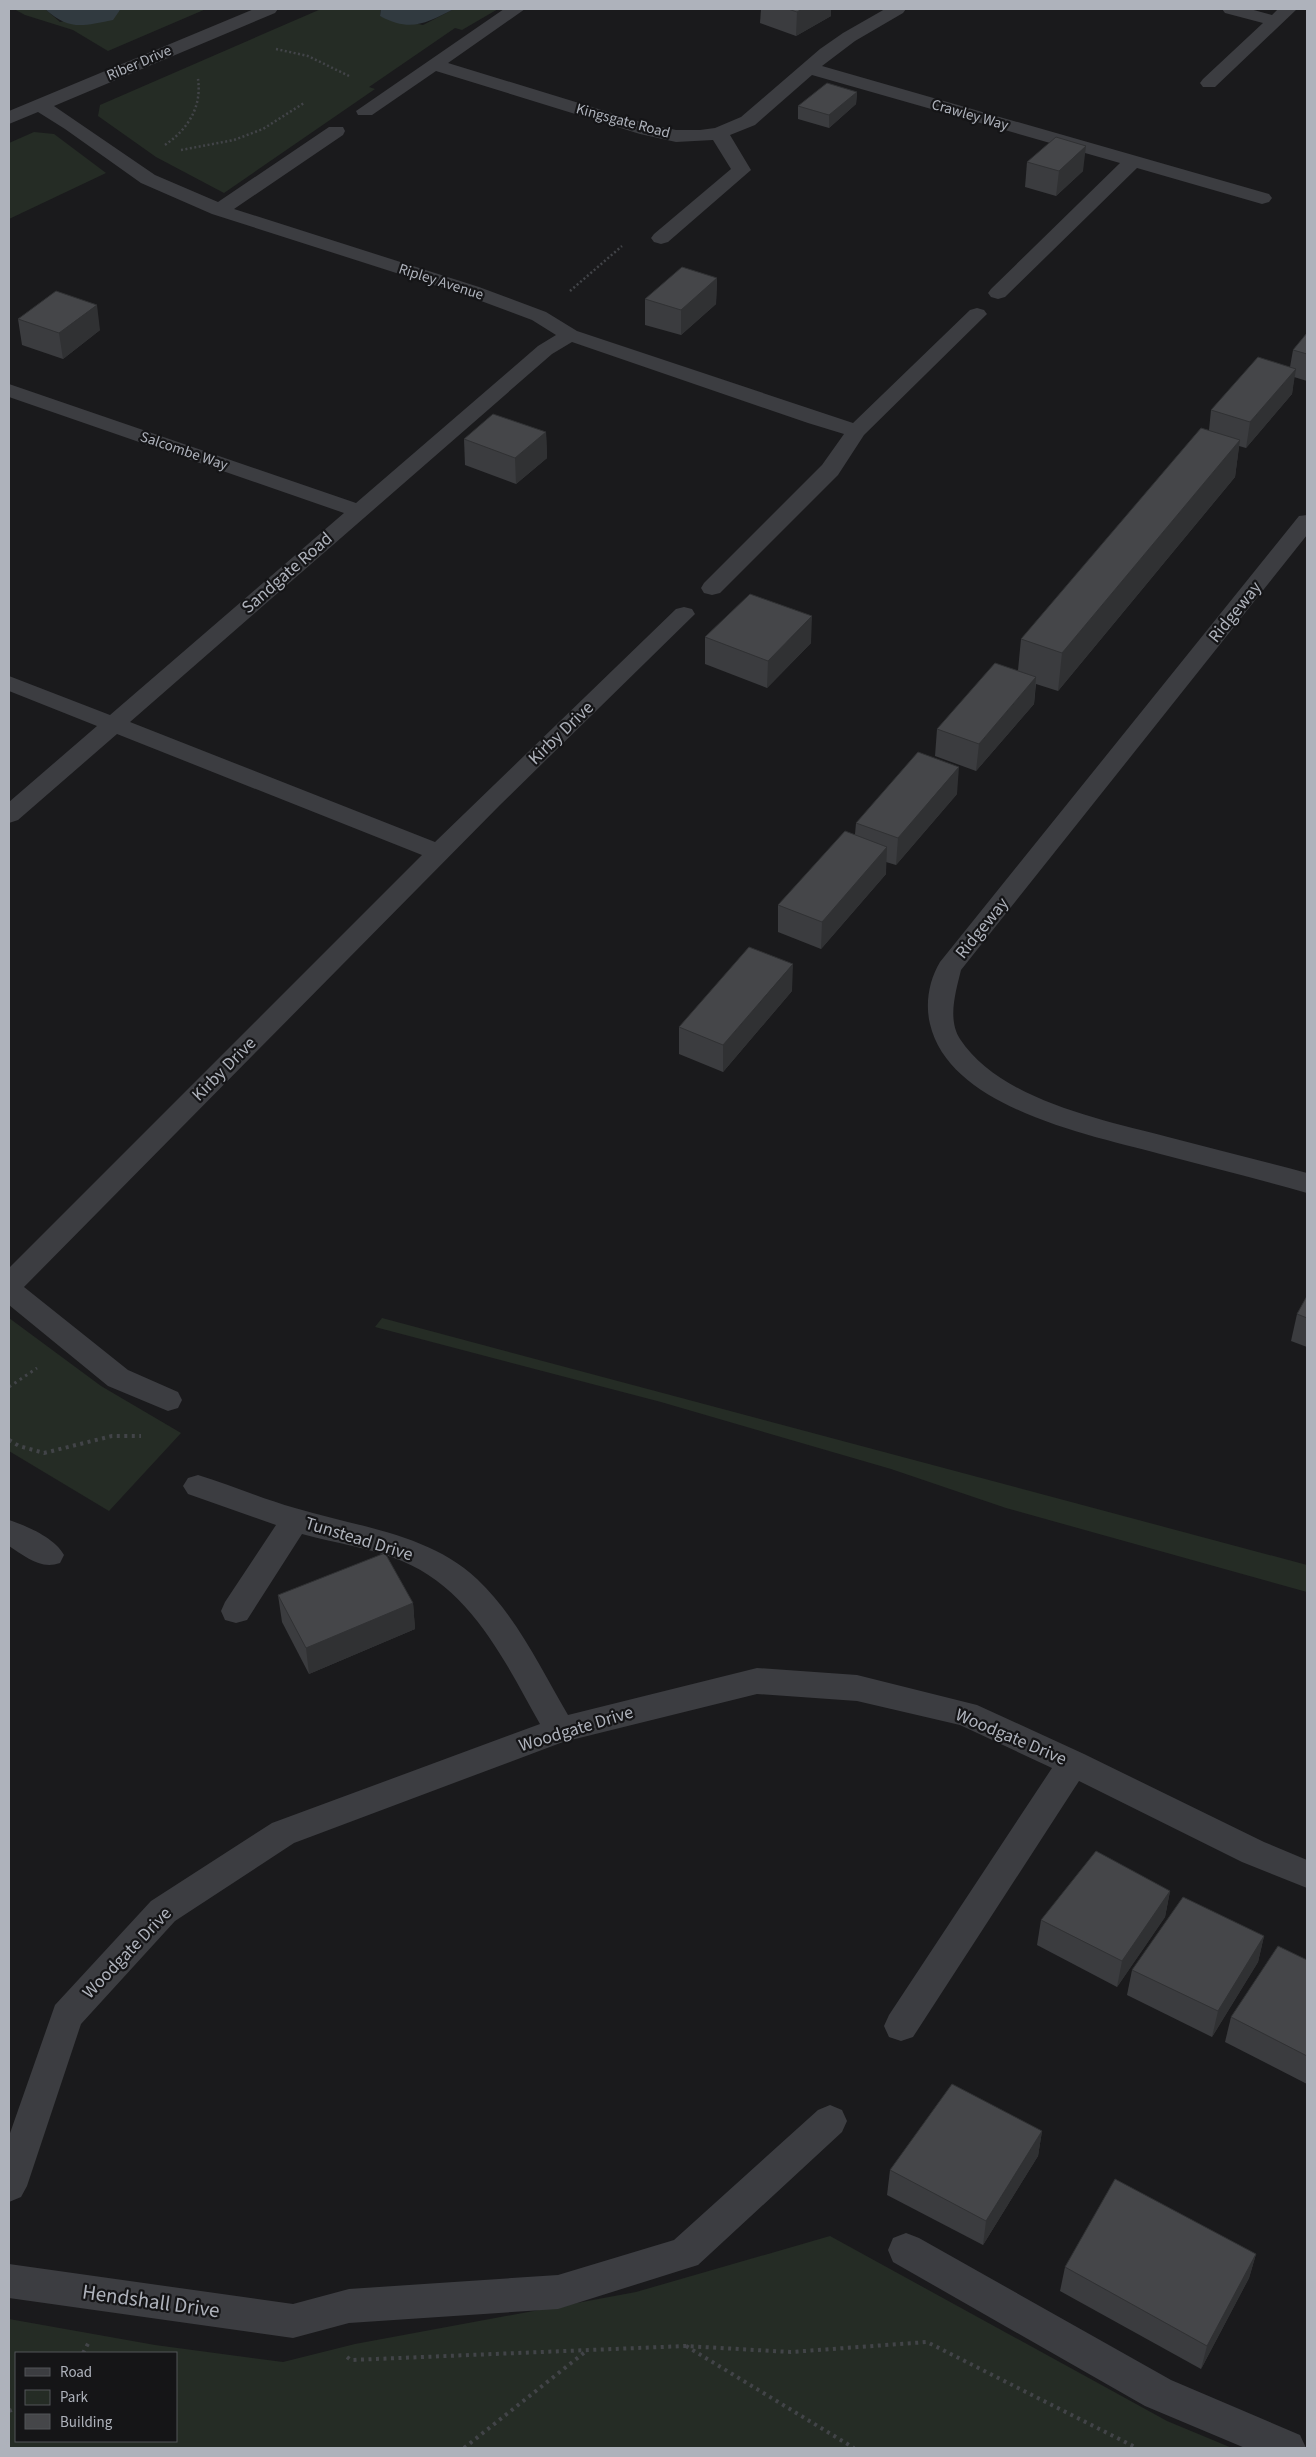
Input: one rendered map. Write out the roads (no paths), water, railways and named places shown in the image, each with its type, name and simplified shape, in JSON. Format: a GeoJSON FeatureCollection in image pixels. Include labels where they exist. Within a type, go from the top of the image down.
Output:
{"type":"FeatureCollection","features":[{"type":"Feature","properties":{"kind":"street","name":"Riber Drive"},"geometry":{"type":"LineString","coordinates":[[9,118],[269,9]]}},
{"type":"Feature","properties":{"kind":"street"},"geometry":{"type":"LineString","coordinates":[[365,111],[516,9]]}},
{"type":"Feature","properties":{"kind":"street","name":"Kingsgate Road"},"geometry":{"type":"LineString","coordinates":[[434,65],[640,128],[676,136],[719,133],[748,121],[759,114],[808,68],[849,36],[898,9]]}},
{"type":"Feature","properties":{"kind":"street"},"geometry":{"type":"LineString","coordinates":[[1231,9],[1281,15]]}},
{"type":"Feature","properties":{"kind":"street"},"geometry":{"type":"LineString","coordinates":[[1209,83],[1281,15]]}},
{"type":"Feature","properties":{"kind":"street","name":"Crawley Way"},"geometry":{"type":"LineString","coordinates":[[808,68],[1262,198]]}},
{"type":"Feature","properties":{"kind":"street","name":"Ripley Avenue"},"geometry":{"type":"LineString","coordinates":[[39,105],[72,125],[148,179],[219,210],[264,226],[472,291],[539,316],[570,336],[815,419],[857,431]]}},
{"type":"Feature","properties":{"kind":"street"},"geometry":{"type":"LineString","coordinates":[[219,210],[336,131]]}},
{"type":"Feature","properties":{"kind":"street"},"geometry":{"type":"LineString","coordinates":[[661,238],[741,170],[719,133]]}},
{"type":"Feature","properties":{"kind":"street"},"geometry":{"type":"LineString","coordinates":[[998,293],[1132,162]]}},
{"type":"Feature","properties":{"kind":"street"},"geometry":{"type":"LineString","coordinates":[[712,588],[830,470],[857,431],[977,314]]}},
{"type":"Feature","properties":{"kind":"street","name":"Sandgate Road"},"geometry":{"type":"LineString","coordinates":[[9,815],[545,350],[570,336]]}},
{"type":"Feature","properties":{"kind":"street","name":"Salcombe Way"},"geometry":{"type":"LineString","coordinates":[[9,390],[359,511]]}},
{"type":"Feature","properties":{"kind":"street","name":"Ridgeway"},"geometry":{"type":"LineString","coordinates":[[1307,522],[949,968],[939,1007],[946,1041],[970,1067],[1002,1091],[1057,1117],[1307,1183]]}},
{"type":"Feature","properties":{"kind":"street","name":"Kirby Drive"},"geometry":{"type":"LineString","coordinates":[[9,1286],[491,800],[684,614]]}},
{"type":"Feature","properties":{"kind":"street"},"geometry":{"type":"LineString","coordinates":[[9,683],[439,852]]}},
{"type":"Feature","properties":{"kind":"street"},"geometry":{"type":"LineString","coordinates":[[9,1290],[118,1378],[168,1400]]}},
{"type":"Feature","properties":{"kind":"street","name":"Tunstead Drive"},"geometry":{"type":"LineString","coordinates":[[198,1486],[295,1520],[404,1550],[448,1573],[473,1596],[501,1630],[560,1730]]}},
{"type":"Feature","properties":{"kind":"street"},"geometry":{"type":"LineString","coordinates":[[236,1611],[295,1520]]}},
{"type":"Feature","properties":{"kind":"street"},"geometry":{"type":"LineString","coordinates":[[9,1532],[49,1555]]}},
{"type":"Feature","properties":{"kind":"street","name":"Woodgate Drive"},"geometry":{"type":"LineString","coordinates":[[9,2186],[67,2016],[163,1911],[283,1833],[560,1730],[757,1680],[857,1688],[966,1714],[1073,1763],[1253,1852],[1307,1874]]}},
{"type":"Feature","properties":{"kind":"street"},"geometry":{"type":"LineString","coordinates":[[901,2026],[1073,1763]]}},
{"type":"Feature","properties":{"kind":"street","name":"Hendshall Drive"},"geometry":{"type":"LineString","coordinates":[[9,2281],[293,2321],[349,2306],[558,2292],[685,2254],[830,2121]]}},
{"type":"Feature","properties":{"kind":"street"},"geometry":{"type":"LineString","coordinates":[[906,2250],[1158,2394],[1287,2448]]}}]}
